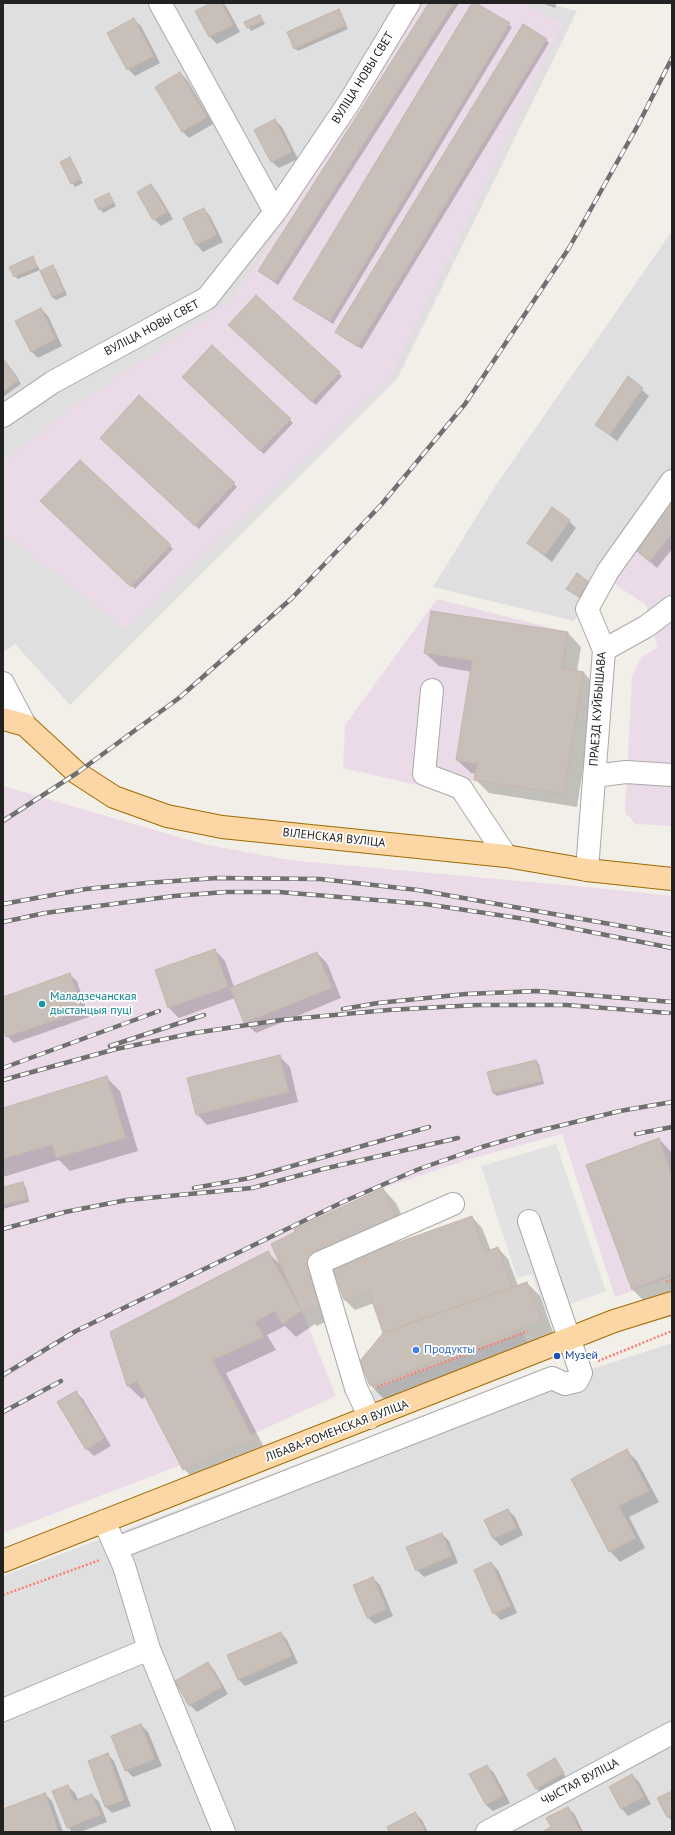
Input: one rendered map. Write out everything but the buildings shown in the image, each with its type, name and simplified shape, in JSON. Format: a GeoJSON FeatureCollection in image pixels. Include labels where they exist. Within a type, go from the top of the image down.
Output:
{"type":"FeatureCollection","features":[{"type":"Feature","properties":{"kind":"main road"},"geometry":{"type":"LineString","coordinates":[[3,719],[25,725]]}},
{"type":"Feature","properties":{"kind":"main road","name":"ВІЛЕНСКАЯ ВУЛІЦА"},"geometry":{"type":"LineString","coordinates":[[25,725],[77,773],[114,797],[167,816],[222,827],[506,856],[587,870],[672,879]]}},
{"type":"Feature","properties":{"kind":"main road","name":"ЛІБАВА-РОМЕНСКАЯ ВУЛІЦА"},"geometry":{"type":"LineString","coordinates":[[3,1560],[614,1322],[672,1303]]}},
{"type":"Feature","properties":{"kind":"street"},"geometry":{"type":"LineString","coordinates":[[160,3],[275,212]]}},
{"type":"Feature","properties":{"kind":"street","name":"ВУЛІЦА НОВЫ СВЕТ"},"geometry":{"type":"LineString","coordinates":[[3,416],[53,382],[207,298],[275,212],[350,101],[409,3]]}},
{"type":"Feature","properties":{"kind":"street","name":"ПРАЕЗД КУЙБЫШАВА"},"geometry":{"type":"LineString","coordinates":[[587,870],[604,650],[587,609],[608,571],[672,481]]}},
{"type":"Feature","properties":{"kind":"street"},"geometry":{"type":"LineString","coordinates":[[604,650],[647,626],[672,607]]}},
{"type":"Feature","properties":{"kind":"street"},"geometry":{"type":"LineString","coordinates":[[3,683],[25,725]]}},
{"type":"Feature","properties":{"kind":"street"},"geometry":{"type":"LineString","coordinates":[[432,690],[424,774],[461,788],[506,856]]}},
{"type":"Feature","properties":{"kind":"street"},"geometry":{"type":"LineString","coordinates":[[594,776],[626,772],[672,775]]}},
{"type":"Feature","properties":{"kind":"street"},"geometry":{"type":"LineString","coordinates":[[370,1418],[356,1388],[319,1263],[453,1204]]}},
{"type":"Feature","properties":{"kind":"street"},"geometry":{"type":"LineString","coordinates":[[117,1548],[552,1378],[565,1384],[577,1381],[581,1373],[529,1221]]}},
{"type":"Feature","properties":{"kind":"street"},"geometry":{"type":"LineString","coordinates":[[104,1521],[117,1548],[149,1649],[224,1832]]}},
{"type":"Feature","properties":{"kind":"street"},"geometry":{"type":"LineString","coordinates":[[3,1710],[149,1649]]}},
{"type":"Feature","properties":{"kind":"street","name":"ЧЫСТАЯ ВУЛІЦА"},"geometry":{"type":"LineString","coordinates":[[487,1832],[672,1732]]}},
{"type":"Feature","properties":{"kind":"shaded area"},"geometry":{"type":"Polygon","coordinates":[[[3,3],[545,3],[577,11],[397,379],[70,705],[15,644],[3,652],[3,3]]]}},
{"type":"Feature","properties":{"kind":"shaded area"},"geometry":{"type":"Polygon","coordinates":[[[415,3],[525,3],[563,23],[390,378],[125,629],[3,532],[3,461],[73,407],[231,300],[278,232],[415,3]]]}},
{"type":"Feature","properties":{"kind":"shaded area"},"geometry":{"type":"Polygon","coordinates":[[[672,231],[672,480],[574,621],[433,587],[496,485],[672,231]]]}},
{"type":"Feature","properties":{"kind":"shaded area"},"geometry":{"type":"Polygon","coordinates":[[[672,494],[672,826],[636,824],[625,813],[632,676],[641,657],[657,648],[652,623],[646,605],[610,581],[672,494]]]}},
{"type":"Feature","properties":{"kind":"shaded area"},"geometry":{"type":"Polygon","coordinates":[[[437,599],[568,632],[563,668],[584,672],[564,794],[474,780],[451,793],[343,768],[345,725],[437,599]]]}},
{"type":"Feature","properties":{"kind":"shaded area"},"geometry":{"type":"Polygon","coordinates":[[[3,786],[203,844],[289,860],[672,896],[672,1276],[615,1297],[562,1134],[470,1159],[383,1188],[294,1229],[295,1232],[271,1244],[302,1311],[336,1396],[210,1454],[3,1533],[3,786]]]}},
{"type":"Feature","properties":{"kind":"shaded area"},"geometry":{"type":"Polygon","coordinates":[[[556,1144],[606,1291],[546,1313],[532,1274],[517,1278],[481,1166],[556,1144]]]}},
{"type":"Feature","properties":{"kind":"shaded area"},"geometry":{"type":"Polygon","coordinates":[[[523,1332],[529,1346],[375,1405],[370,1391],[523,1332]]]}},
{"type":"Feature","properties":{"kind":"shaded area"},"geometry":{"type":"Polygon","coordinates":[[[672,1343],[672,1832],[3,1832],[3,1576],[291,1467],[672,1343]]]}},
{"type":"Feature","properties":{"kind":"railway"},"geometry":{"type":"LineString","coordinates":[[3,821],[77,773],[179,698],[291,599],[381,505],[465,404],[569,248],[638,125],[672,58]]}},
{"type":"Feature","properties":{"kind":"railway"},"geometry":{"type":"LineString","coordinates":[[3,904],[86,889],[146,883],[217,878],[320,879],[418,890],[672,935]]}},
{"type":"Feature","properties":{"kind":"railway"},"geometry":{"type":"LineString","coordinates":[[3,922],[45,913],[174,896],[226,892],[279,892],[425,904],[525,919],[672,948]]}},
{"type":"Feature","properties":{"kind":"railway"},"geometry":{"type":"LineString","coordinates":[[343,1009],[378,1003],[466,994],[537,991],[672,1002]]}},
{"type":"Feature","properties":{"kind":"railway"},"geometry":{"type":"LineString","coordinates":[[3,1080],[116,1049],[194,1033],[281,1020],[388,1010],[477,1005],[566,1005],[669,1013]]}},
{"type":"Feature","properties":{"kind":"railway"},"geometry":{"type":"LineString","coordinates":[[3,1068],[159,1011]]}},
{"type":"Feature","properties":{"kind":"railway"},"geometry":{"type":"LineString","coordinates":[[110,1046],[204,1015]]}},
{"type":"Feature","properties":{"kind":"railway"},"geometry":{"type":"LineString","coordinates":[[3,1375],[76,1331],[345,1201],[419,1169],[482,1147],[530,1133],[620,1111],[672,1102]]}},
{"type":"Feature","properties":{"kind":"railway"},"geometry":{"type":"LineString","coordinates":[[194,1188],[250,1178],[429,1127]]}},
{"type":"Feature","properties":{"kind":"railway"},"geometry":{"type":"LineString","coordinates":[[636,1134],[672,1127]]}},
{"type":"Feature","properties":{"kind":"railway"},"geometry":{"type":"LineString","coordinates":[[3,1229],[65,1212],[127,1200],[252,1188],[323,1169],[458,1138]]}},
{"type":"Feature","properties":{"kind":"railway"},"geometry":{"type":"LineString","coordinates":[[3,1412],[61,1381]]}},
{"type":"Feature","properties":{"kind":"place","name":"Маладзечанская дыстанцыя пуці"},"geometry":{"type":"Point","coordinates":[42,1004]}},
{"type":"Feature","properties":{"kind":"place","name":"Продукты"},"geometry":{"type":"Point","coordinates":[416,1350]}},
{"type":"Feature","properties":{"kind":"place","name":"Музей"},"geometry":{"type":"Point","coordinates":[557,1356]}}]}
